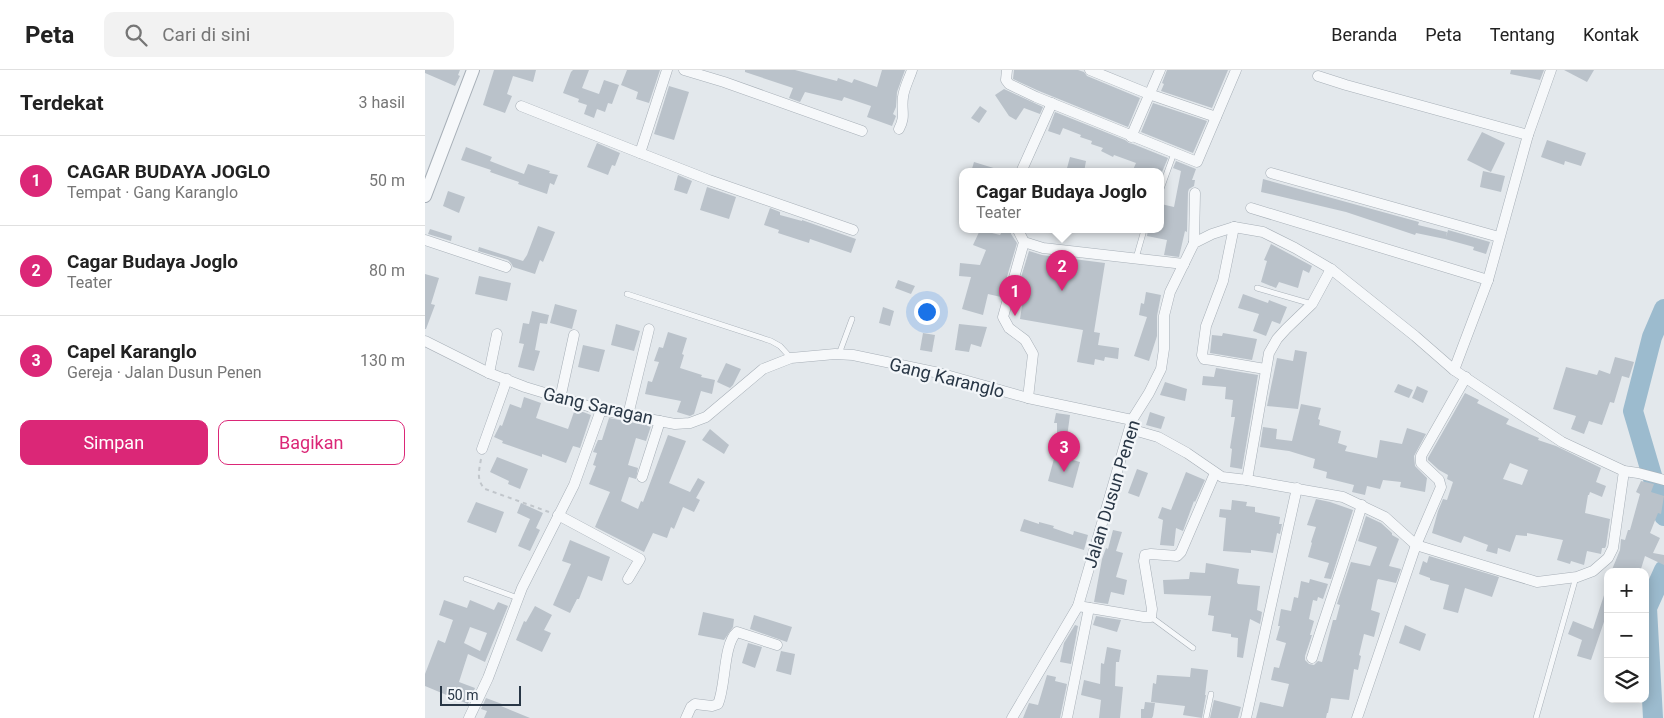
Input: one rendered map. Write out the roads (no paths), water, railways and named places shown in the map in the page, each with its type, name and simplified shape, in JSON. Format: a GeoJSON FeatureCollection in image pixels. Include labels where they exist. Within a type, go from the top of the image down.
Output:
{"type":"FeatureCollection","features":[{"type":"Feature","properties":{"kind":"street"},"geometry":{"type":"LineString","coordinates":[[425,196],[473,70]]}},
{"type":"Feature","properties":{"kind":"street"},"geometry":{"type":"LineString","coordinates":[[640,153],[667,70]]}},
{"type":"Feature","properties":{"kind":"street"},"geometry":{"type":"LineString","coordinates":[[684,70],[724,82],[862,131]]}},
{"type":"Feature","properties":{"kind":"street"},"geometry":{"type":"LineString","coordinates":[[899,129],[903,122],[904,114],[902,99],[912,70]]}},
{"type":"Feature","properties":{"kind":"street"},"geometry":{"type":"LineString","coordinates":[[1007,70],[1006,80],[1009,84],[1131,137],[1197,162],[1236,70]]}},
{"type":"Feature","properties":{"kind":"street"},"geometry":{"type":"LineString","coordinates":[[1090,70],[1149,94],[1216,117]]}},
{"type":"Feature","properties":{"kind":"street"},"geometry":{"type":"LineString","coordinates":[[1131,137],[1160,70]]}},
{"type":"Feature","properties":{"kind":"street"},"geometry":{"type":"LineString","coordinates":[[1454,370],[1488,280],[1528,135],[1551,70]]}},
{"type":"Feature","properties":{"kind":"street"},"geometry":{"type":"LineString","coordinates":[[1318,76],[1528,135]]}},
{"type":"Feature","properties":{"kind":"street"},"geometry":{"type":"LineString","coordinates":[[1023,168],[1052,103]]}},
{"type":"Feature","properties":{"kind":"street"},"geometry":{"type":"LineString","coordinates":[[521,106],[709,180],[853,230]]}},
{"type":"Feature","properties":{"kind":"street"},"geometry":{"type":"LineString","coordinates":[[1271,173],[1499,237]]}},
{"type":"Feature","properties":{"kind":"street"},"geometry":{"type":"LineString","coordinates":[[1195,193],[1194,243],[1231,228],[1263,232],[1295,248],[1331,269],[1415,336],[1454,370],[1562,442],[1624,471],[1664,480]]}},
{"type":"Feature","properties":{"kind":"street"},"geometry":{"type":"LineString","coordinates":[[1251,208],[1488,280]]}},
{"type":"Feature","properties":{"kind":"street"},"geometry":{"type":"LineString","coordinates":[[1231,228],[1223,281],[1206,326],[1202,355],[1204,359],[1265,369]]}},
{"type":"Feature","properties":{"kind":"street"},"geometry":{"type":"LineString","coordinates":[[1020,233],[1024,242],[1003,317],[1009,328],[1025,340],[1033,354],[1028,398]]}},
{"type":"Feature","properties":{"kind":"street"},"geometry":{"type":"LineString","coordinates":[[425,240],[506,267]]}},
{"type":"Feature","properties":{"kind":"street"},"geometry":{"type":"LineString","coordinates":[[1024,242],[1043,248],[1184,264]]}},
{"type":"Feature","properties":{"kind":"street","name":"Jalan Dusun Penen"},"geometry":{"type":"LineString","coordinates":[[1012,718],[1078,606],[1131,425],[1161,369],[1164,349],[1164,316],[1170,292],[1194,243]]}},
{"type":"Feature","properties":{"kind":"street"},"geometry":{"type":"LineString","coordinates":[[1247,480],[1269,353],[1277,339],[1312,304],[1331,269]]}},
{"type":"Feature","properties":{"kind":"street"},"geometry":{"type":"LineString","coordinates":[[628,415],[649,329]]}},
{"type":"Feature","properties":{"kind":"street"},"geometry":{"type":"LineString","coordinates":[[489,373],[497,334]]}},
{"type":"Feature","properties":{"kind":"street"},"geometry":{"type":"LineString","coordinates":[[559,399],[574,335]]}},
{"type":"Feature","properties":{"kind":"street","name":"Gang Saragan"},"geometry":{"type":"LineString","coordinates":[[425,341],[489,373],[559,399],[601,410],[675,424],[690,423],[706,417],[763,370]]}},
{"type":"Feature","properties":{"kind":"street","name":"Gang Karanglo"},"geometry":{"type":"LineString","coordinates":[[763,370],[791,358],[839,354],[939,373],[1131,425],[1187,453],[1215,473]]}},
{"type":"Feature","properties":{"kind":"street"},"geometry":{"type":"LineString","coordinates":[[1357,718],[1416,545],[1441,487],[1439,480],[1421,463],[1421,456],[1466,377]]}},
{"type":"Feature","properties":{"kind":"street"},"geometry":{"type":"LineString","coordinates":[[482,449],[507,379]]}},
{"type":"Feature","properties":{"kind":"street"},"geometry":{"type":"LineString","coordinates":[[469,718],[488,678],[518,598],[574,485],[601,410]]}},
{"type":"Feature","properties":{"kind":"street"},"geometry":{"type":"LineString","coordinates":[[642,477],[660,421]]}},
{"type":"Feature","properties":{"kind":"street"},"geometry":{"type":"LineString","coordinates":[[1078,606],[1148,617],[1145,555],[1177,556],[1181,552],[1215,473],[1222,477],[1343,497],[1385,517],[1416,545],[1537,582],[1577,577],[1593,571],[1608,558],[1613,548],[1624,471]]}},
{"type":"Feature","properties":{"kind":"street"},"geometry":{"type":"LineString","coordinates":[[1246,718],[1297,488]]}},
{"type":"Feature","properties":{"kind":"street"},"geometry":{"type":"LineString","coordinates":[[1312,658],[1331,597],[1347,556],[1362,505]]}},
{"type":"Feature","properties":{"kind":"street"},"geometry":{"type":"LineString","coordinates":[[558,515],[640,559],[628,579]]}},
{"type":"Feature","properties":{"kind":"street"},"geometry":{"type":"LineString","coordinates":[[1067,718],[1089,608]]}},
{"type":"Feature","properties":{"kind":"street"},"geometry":{"type":"LineString","coordinates":[[686,718],[691,707],[695,704],[712,706],[717,704],[722,695],[730,645],[737,632],[777,645]]}},
{"type":"Feature","properties":{"kind":"lane"},"geometry":{"type":"LineString","coordinates":[[1164,181],[1174,153]]}},
{"type":"Feature","properties":{"kind":"lane"},"geometry":{"type":"LineString","coordinates":[[1136,258],[1143,233]]}},
{"type":"Feature","properties":{"kind":"lane"},"geometry":{"type":"LineString","coordinates":[[1257,288],[1312,304]]}},
{"type":"Feature","properties":{"kind":"lane"},"geometry":{"type":"LineString","coordinates":[[627,294],[771,341],[780,346],[791,358]]}},
{"type":"Feature","properties":{"kind":"lane"},"geometry":{"type":"LineString","coordinates":[[839,354],[852,319]]}},
{"type":"Feature","properties":{"kind":"lane"},"geometry":{"type":"LineString","coordinates":[[1535,718],[1577,577]]}},
{"type":"Feature","properties":{"kind":"lane"},"geometry":{"type":"LineString","coordinates":[[466,580],[518,598]]}},
{"type":"Feature","properties":{"kind":"lane"},"geometry":{"type":"LineString","coordinates":[[1148,617],[1193,648]]}},
{"type":"Feature","properties":{"kind":"lane"},"geometry":{"type":"LineString","coordinates":[[1206,718],[1211,694]]}},
{"type":"Feature","properties":{"kind":"waterway"},"geometry":{"type":"LineString","coordinates":[[1664,309],[1652,337],[1633,411],[1664,516]]}},
{"type":"Feature","properties":{"kind":"waterway"},"geometry":{"type":"LineString","coordinates":[[1653,718],[1647,608],[1664,570]]}},
{"type":"Feature","properties":{"kind":"place","name":"Cagar Budaya Joglo"},"geometry":{"type":"Point","coordinates":[1062,291]}},
{"type":"Feature","properties":{"kind":"place","name":"CAGAR BUDAYA JOGLO"},"geometry":{"type":"Point","coordinates":[1015,316]}},
{"type":"Feature","properties":{"kind":"place","name":"Capel Karanglo"},"geometry":{"type":"Point","coordinates":[1064,472]}}]}
